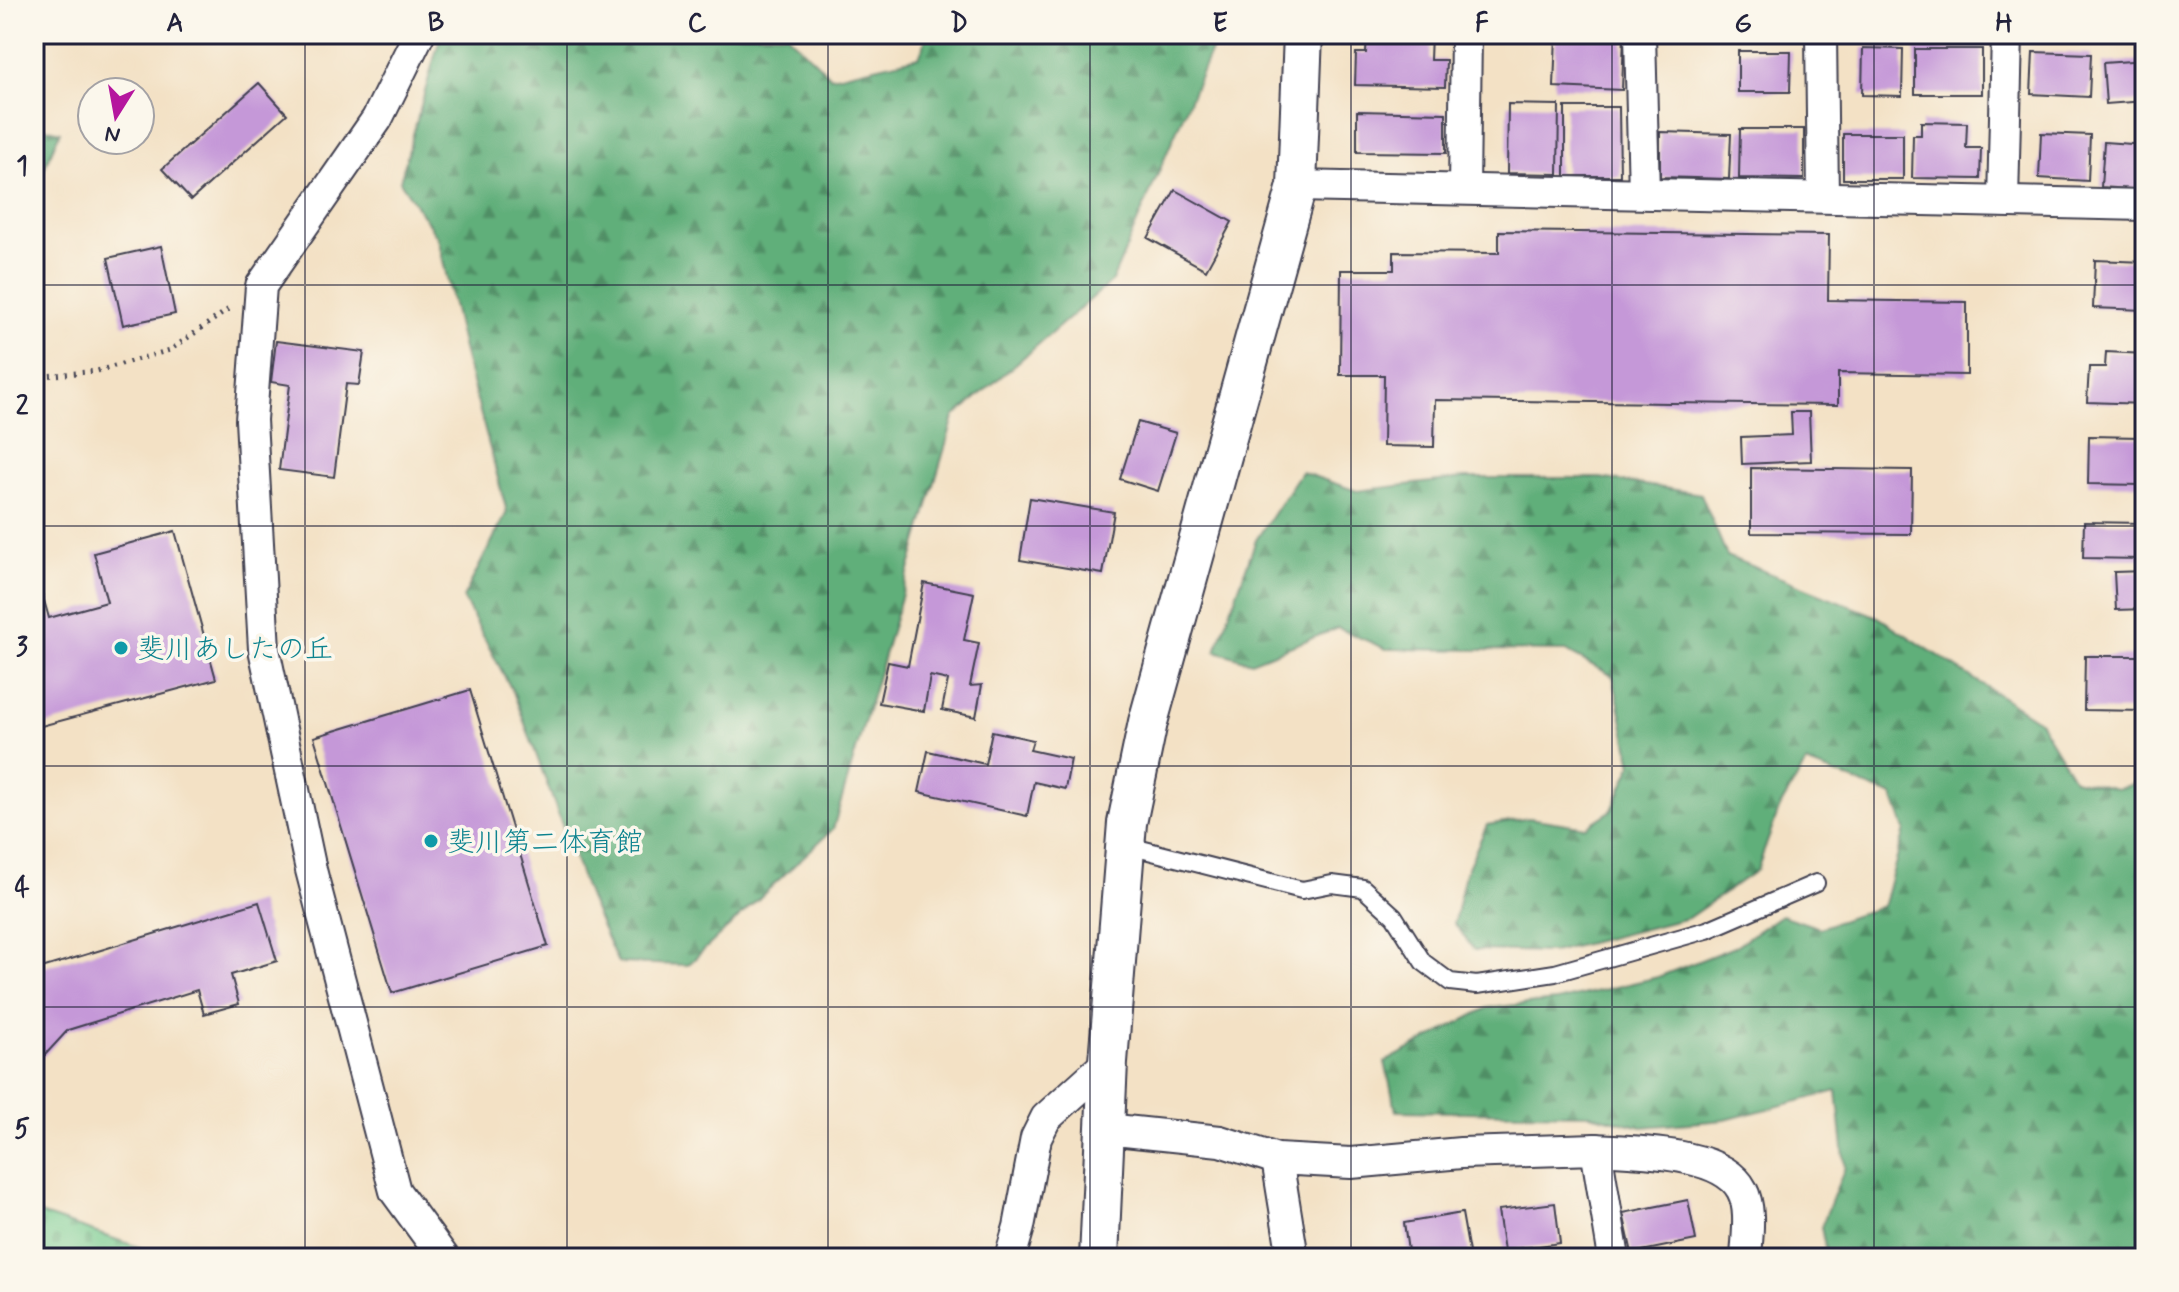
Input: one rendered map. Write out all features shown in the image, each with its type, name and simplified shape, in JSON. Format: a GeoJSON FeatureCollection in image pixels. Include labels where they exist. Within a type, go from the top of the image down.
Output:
{"type":"FeatureCollection","features":[{"type":"Feature","properties":{"kind":"street"},"geometry":{"type":"LineString","coordinates":[[419,34],[377,119],[261,286],[251,420],[264,649],[311,870],[395,1191],[444,1258]]}},
{"type":"Feature","properties":{"kind":"street"},"geometry":{"type":"LineString","coordinates":[[1099,1258],[1108,1062],[1127,823],[1148,722],[1297,186],[1303,34]]}},
{"type":"Feature","properties":{"kind":"street"},"geometry":{"type":"LineString","coordinates":[[1464,189],[1466,34]]}},
{"type":"Feature","properties":{"kind":"street"},"geometry":{"type":"LineString","coordinates":[[1640,34],[1644,193]]}},
{"type":"Feature","properties":{"kind":"street"},"geometry":{"type":"LineString","coordinates":[[1821,34],[1823,197]]}},
{"type":"Feature","properties":{"kind":"street"},"geometry":{"type":"LineString","coordinates":[[2003,201],[2007,34]]}},
{"type":"Feature","properties":{"kind":"street"},"geometry":{"type":"LineString","coordinates":[[1297,186],[2145,205]]}},
{"type":"Feature","properties":{"kind":"street"},"geometry":{"type":"LineString","coordinates":[[1010,1258],[1036,1138],[1046,1118],[1108,1062]]}},
{"type":"Feature","properties":{"kind":"street"},"geometry":{"type":"LineString","coordinates":[[1106,1129],[1220,1141],[1277,1159],[1351,1163],[1461,1153],[1596,1149],[1683,1156],[1726,1172],[1742,1188],[1747,1205],[1746,1258]]}},
{"type":"Feature","properties":{"kind":"street"},"geometry":{"type":"LineString","coordinates":[[1596,1149],[1614,1258]]}},
{"type":"Feature","properties":{"kind":"street"},"geometry":{"type":"LineString","coordinates":[[1277,1159],[1293,1258]]}},
{"type":"Feature","properties":{"kind":"lane"},"geometry":{"type":"LineString","coordinates":[[1125,845],[1302,890],[1332,884],[1363,888],[1394,916],[1423,962],[1450,982],[1477,985],[1555,973],[1707,930],[1816,883]]}},
{"type":"Feature","properties":{"kind":"path"},"geometry":{"type":"LineString","coordinates":[[34,377],[97,371],[170,350],[261,286]]}},
{"type":"Feature","properties":{"kind":"green space"},"geometry":{"type":"Polygon","coordinates":[[[441,34],[787,34],[831,77],[919,57],[928,34],[1218,34],[1112,281],[954,417],[833,829],[688,965],[618,963],[589,898],[514,694],[463,598],[507,512],[463,349],[438,238],[400,181],[441,34]]]}},
{"type":"Feature","properties":{"kind":"green space"},"geometry":{"type":"Polygon","coordinates":[[[34,125],[60,132],[34,192],[34,125]]]}},
{"type":"Feature","properties":{"kind":"green space"},"geometry":{"type":"Polygon","coordinates":[[[1301,472],[1357,491],[1464,478],[1600,478],[1701,494],[1727,556],[1878,617],[2039,721],[2074,779],[2117,789],[2145,780],[2145,1258],[1827,1258],[1821,1227],[1845,1167],[1837,1091],[1725,1120],[1642,1127],[1590,1114],[1396,1111],[1385,1062],[1487,1008],[1556,1001],[1658,977],[1734,947],[1781,915],[1820,928],[1883,906],[1905,830],[1893,796],[1806,763],[1780,807],[1757,870],[1688,918],[1553,952],[1474,950],[1454,923],[1465,874],[1487,825],[1529,818],[1586,827],[1612,810],[1632,765],[1613,676],[1566,651],[1386,649],[1338,628],[1251,662],[1216,651],[1256,540],[1301,472]]]}},
{"type":"Feature","properties":{"kind":"green space"},"geometry":{"type":"Polygon","coordinates":[[[34,1212],[171,1258],[34,1258],[34,1212]]]}},
{"type":"Feature","properties":{"kind":"building"},"geometry":{"type":"Polygon","coordinates":[[[1367,34],[1431,34],[1430,60],[1446,60],[1445,87],[1355,85],[1356,53],[1366,53],[1367,34]]]}},
{"type":"Feature","properties":{"kind":"building"},"geometry":{"type":"Polygon","coordinates":[[[1556,34],[1624,34],[1622,90],[1554,87],[1556,34]]]}},
{"type":"Feature","properties":{"kind":"building"},"geometry":{"type":"Polygon","coordinates":[[[1863,48],[1903,49],[1902,96],[1862,95],[1863,48]]]}},
{"type":"Feature","properties":{"kind":"building"},"geometry":{"type":"Polygon","coordinates":[[[1915,49],[1982,49],[1982,94],[1915,94],[1915,49]]]}},
{"type":"Feature","properties":{"kind":"building"},"geometry":{"type":"Polygon","coordinates":[[[1738,51],[1791,51],[1790,92],[1738,92],[1738,51]]]}},
{"type":"Feature","properties":{"kind":"building"},"geometry":{"type":"Polygon","coordinates":[[[2033,52],[2091,54],[2089,97],[2031,94],[2033,52]]]}},
{"type":"Feature","properties":{"kind":"building"},"geometry":{"type":"Polygon","coordinates":[[[2145,60],[2145,101],[2106,104],[2103,63],[2145,60]]]}},
{"type":"Feature","properties":{"kind":"building"},"geometry":{"type":"Polygon","coordinates":[[[259,83],[287,114],[191,200],[162,169],[259,83]]]}},
{"type":"Feature","properties":{"kind":"building"},"geometry":{"type":"Polygon","coordinates":[[[1508,104],[1559,105],[1558,174],[1507,173],[1508,104]]]}},
{"type":"Feature","properties":{"kind":"building"},"geometry":{"type":"Polygon","coordinates":[[[1565,107],[1619,107],[1620,176],[1565,176],[1565,107]]]}},
{"type":"Feature","properties":{"kind":"building"},"geometry":{"type":"Polygon","coordinates":[[[1357,111],[1446,113],[1446,153],[1357,152],[1357,111]]]}},
{"type":"Feature","properties":{"kind":"building"},"geometry":{"type":"Polygon","coordinates":[[[1921,122],[1967,123],[1966,148],[1981,148],[1980,179],[1912,178],[1913,135],[1921,135],[1921,122]]]}},
{"type":"Feature","properties":{"kind":"building"},"geometry":{"type":"Polygon","coordinates":[[[1740,129],[1804,129],[1804,179],[1739,178],[1740,129]]]}},
{"type":"Feature","properties":{"kind":"building"},"geometry":{"type":"Polygon","coordinates":[[[1660,132],[1731,134],[1729,179],[1660,177],[1660,132]]]}},
{"type":"Feature","properties":{"kind":"building"},"geometry":{"type":"Polygon","coordinates":[[[2041,133],[2090,135],[2088,181],[2039,178],[2041,133]]]}},
{"type":"Feature","properties":{"kind":"building"},"geometry":{"type":"Polygon","coordinates":[[[1843,134],[1903,134],[1903,179],[1843,179],[1843,134]]]}},
{"type":"Feature","properties":{"kind":"building"},"geometry":{"type":"Polygon","coordinates":[[[2104,142],[2145,145],[2145,190],[2101,187],[2104,142]]]}},
{"type":"Feature","properties":{"kind":"building"},"geometry":{"type":"Polygon","coordinates":[[[1175,190],[1232,222],[1206,270],[1148,238],[1175,190]]]}},
{"type":"Feature","properties":{"kind":"building"},"geometry":{"type":"Polygon","coordinates":[[[1499,231],[1829,235],[1828,300],[1967,302],[1967,375],[1838,373],[1838,405],[1435,400],[1434,447],[1383,446],[1384,375],[1340,375],[1341,270],[1394,270],[1394,252],[1499,253],[1499,231]]]}},
{"type":"Feature","properties":{"kind":"building"},"geometry":{"type":"Polygon","coordinates":[[[161,246],[175,314],[123,325],[108,258],[161,246]]]}},
{"type":"Feature","properties":{"kind":"building"},"geometry":{"type":"Polygon","coordinates":[[[2095,260],[2145,262],[2145,310],[2093,308],[2095,260]]]}},
{"type":"Feature","properties":{"kind":"building"},"geometry":{"type":"Polygon","coordinates":[[[276,341],[364,352],[359,385],[346,384],[334,477],[279,470],[290,385],[271,382],[276,341]]]}},
{"type":"Feature","properties":{"kind":"building"},"geometry":{"type":"Polygon","coordinates":[[[2106,352],[2145,354],[2145,404],[2087,402],[2089,367],[2105,367],[2106,352]]]}},
{"type":"Feature","properties":{"kind":"building"},"geometry":{"type":"Polygon","coordinates":[[[1791,412],[1809,412],[1811,461],[1742,464],[1741,437],[1792,435],[1791,412]]]}},
{"type":"Feature","properties":{"kind":"building"},"geometry":{"type":"Polygon","coordinates":[[[1138,422],[1176,433],[1158,491],[1120,479],[1138,422]]]}},
{"type":"Feature","properties":{"kind":"building"},"geometry":{"type":"Polygon","coordinates":[[[2089,436],[2140,437],[2141,485],[2088,484],[2089,436]]]}},
{"type":"Feature","properties":{"kind":"building"},"geometry":{"type":"Polygon","coordinates":[[[1751,468],[1912,470],[1911,534],[1751,533],[1751,468]]]}},
{"type":"Feature","properties":{"kind":"building"},"geometry":{"type":"Polygon","coordinates":[[[1030,498],[1114,512],[1103,574],[1020,560],[1030,498]]]}},
{"type":"Feature","properties":{"kind":"building"},"geometry":{"type":"Polygon","coordinates":[[[2084,522],[2143,523],[2142,559],[2083,558],[2084,522]]]}},
{"type":"Feature","properties":{"kind":"building","name":"斐川あしたの丘"},"geometry":{"type":"Polygon","coordinates":[[[175,531],[216,679],[34,728],[34,565],[49,618],[107,602],[94,553],[175,531]]]}},
{"type":"Feature","properties":{"kind":"building"},"geometry":{"type":"Polygon","coordinates":[[[2145,571],[2145,609],[2116,610],[2114,572],[2145,571]]]}},
{"type":"Feature","properties":{"kind":"building"},"geometry":{"type":"Polygon","coordinates":[[[924,583],[974,593],[964,640],[979,643],[970,686],[982,685],[976,717],[942,710],[948,680],[930,676],[924,711],[879,703],[888,662],[908,666],[924,583]]]}},
{"type":"Feature","properties":{"kind":"building"},"geometry":{"type":"Polygon","coordinates":[[[2085,656],[2145,656],[2145,711],[2084,710],[2085,656]]]}},
{"type":"Feature","properties":{"kind":"building","name":"斐川第二体育館"},"geometry":{"type":"Polygon","coordinates":[[[470,690],[548,946],[392,993],[314,737],[470,690]]]}},
{"type":"Feature","properties":{"kind":"building"},"geometry":{"type":"Polygon","coordinates":[[[992,731],[1033,740],[1030,750],[1071,759],[1065,789],[1034,782],[1027,816],[919,792],[928,751],[985,764],[992,731]]]}},
{"type":"Feature","properties":{"kind":"building"},"geometry":{"type":"Polygon","coordinates":[[[259,902],[277,961],[231,975],[239,1004],[204,1014],[197,990],[68,1030],[34,1067],[35,970],[259,902]]]}},
{"type":"Feature","properties":{"kind":"building"},"geometry":{"type":"Polygon","coordinates":[[[1688,1200],[1696,1240],[1632,1253],[1623,1213],[1688,1200]]]}},
{"type":"Feature","properties":{"kind":"building"},"geometry":{"type":"Polygon","coordinates":[[[1555,1203],[1560,1243],[1504,1251],[1498,1210],[1555,1203]]]}},
{"type":"Feature","properties":{"kind":"building"},"geometry":{"type":"Polygon","coordinates":[[[1462,1213],[1470,1258],[1409,1258],[1404,1223],[1462,1213]]]}},
{"type":"Feature","properties":{"kind":"place","name":"斐川あしたの丘"},"geometry":{"type":"Point","coordinates":[121,648]}},
{"type":"Feature","properties":{"kind":"place","name":"斐川第二体育館"},"geometry":{"type":"Point","coordinates":[431,841]}}]}
